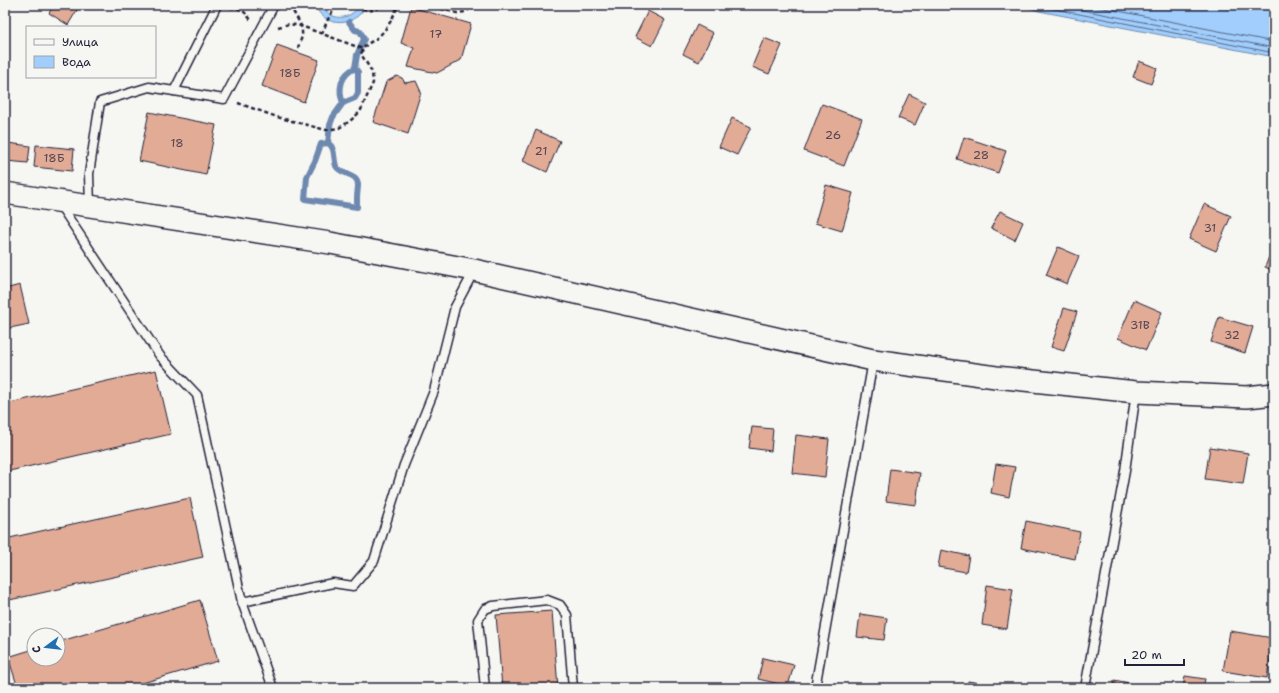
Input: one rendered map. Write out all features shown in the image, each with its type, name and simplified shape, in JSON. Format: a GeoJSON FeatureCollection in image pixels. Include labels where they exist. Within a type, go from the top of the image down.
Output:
{"type":"FeatureCollection","features":[{"type":"Feature","properties":{"kind":"street"},"geometry":{"type":"LineString","coordinates":[[5,193],[330,243],[474,270],[873,360],[996,377],[1136,392],[1247,397],[1274,394]]}},
{"type":"Feature","properties":{"kind":"lane"},"geometry":{"type":"LineString","coordinates":[[174,91],[217,5]]}},
{"type":"Feature","properties":{"kind":"lane"},"geometry":{"type":"LineString","coordinates":[[90,207],[89,174],[100,102],[149,87],[224,98],[274,5]]}},
{"type":"Feature","properties":{"kind":"lane"},"geometry":{"type":"LineString","coordinates":[[58,202],[160,356],[198,395],[242,602],[273,688]]}},
{"type":"Feature","properties":{"kind":"lane"},"geometry":{"type":"LineString","coordinates":[[242,602],[333,584],[353,586],[374,561],[404,465],[434,391],[455,307],[474,270]]}},
{"type":"Feature","properties":{"kind":"lane"},"geometry":{"type":"LineString","coordinates":[[815,688],[865,398],[873,360]]}},
{"type":"Feature","properties":{"kind":"lane"},"geometry":{"type":"LineString","coordinates":[[1085,688],[1125,471],[1136,392]]}},
{"type":"Feature","properties":{"kind":"lane"},"geometry":{"type":"LineString","coordinates":[[485,688],[478,620],[485,609],[493,606],[547,600],[560,605],[567,615],[572,688]]}},
{"type":"Feature","properties":{"kind":"path"},"geometry":{"type":"LineString","coordinates":[[242,9],[244,5]]}},
{"type":"Feature","properties":{"kind":"path"},"geometry":{"type":"LineString","coordinates":[[290,5],[299,22],[302,32],[298,48]]}},
{"type":"Feature","properties":{"kind":"path"},"geometry":{"type":"LineString","coordinates":[[322,34],[336,5],[347,5]]}},
{"type":"Feature","properties":{"kind":"path"},"geometry":{"type":"LineString","coordinates":[[358,6],[369,11],[377,10],[382,5]]}},
{"type":"Feature","properties":{"kind":"path"},"geometry":{"type":"LineString","coordinates":[[224,98],[276,118],[326,130],[339,128],[350,122],[360,112],[373,83],[372,72],[361,54],[362,49],[387,28],[398,5]]}},
{"type":"Feature","properties":{"kind":"path"},"geometry":{"type":"LineString","coordinates":[[427,5],[457,13],[466,12],[474,5]]}},
{"type":"Feature","properties":{"kind":"path"},"geometry":{"type":"LineString","coordinates":[[356,47],[362,49]]}},
{"type":"Feature","properties":{"kind":"water"},"geometry":{"type":"Polygon","coordinates":[[[315,5],[321,5],[325,11],[335,17],[346,17],[360,5],[366,5],[361,13],[355,18],[340,23],[332,22],[325,18],[319,13],[315,5]]]}},
{"type":"Feature","properties":{"kind":"water"},"geometry":{"type":"Polygon","coordinates":[[[1020,5],[1274,5],[1274,57],[1039,11],[1020,5]]]}},
{"type":"Feature","properties":{"kind":"building"},"geometry":{"type":"Polygon","coordinates":[[[54,5],[80,5],[68,25],[49,13],[54,5]]]}},
{"type":"Feature","properties":{"kind":"building"},"geometry":{"type":"Polygon","coordinates":[[[411,7],[471,24],[461,60],[437,73],[408,67],[414,48],[401,43],[411,7]]]}},
{"type":"Feature","properties":{"kind":"building"},"geometry":{"type":"Polygon","coordinates":[[[648,11],[665,20],[652,46],[635,37],[648,11]]]}},
{"type":"Feature","properties":{"kind":"building"},"geometry":{"type":"Polygon","coordinates":[[[697,25],[713,33],[699,62],[683,54],[697,25]]]}},
{"type":"Feature","properties":{"kind":"building"},"geometry":{"type":"Polygon","coordinates":[[[764,38],[782,45],[769,74],[752,67],[764,38]]]}},
{"type":"Feature","properties":{"kind":"building"},"geometry":{"type":"Polygon","coordinates":[[[277,45],[319,60],[304,102],[262,86],[277,45]]]}},
{"type":"Feature","properties":{"kind":"building"},"geometry":{"type":"Polygon","coordinates":[[[1139,61],[1157,68],[1151,84],[1133,77],[1139,61]]]}},
{"type":"Feature","properties":{"kind":"building"},"geometry":{"type":"Polygon","coordinates":[[[397,76],[402,78],[405,83],[416,81],[421,92],[408,134],[373,122],[386,82],[397,76]]]}},
{"type":"Feature","properties":{"kind":"building"},"geometry":{"type":"Polygon","coordinates":[[[909,94],[925,102],[915,125],[898,118],[909,94]]]}},
{"type":"Feature","properties":{"kind":"building"},"geometry":{"type":"Polygon","coordinates":[[[822,104],[862,119],[844,166],[804,151],[822,104]]]}},
{"type":"Feature","properties":{"kind":"building"},"geometry":{"type":"Polygon","coordinates":[[[149,112],[216,125],[206,175],[139,161],[149,112]]]}},
{"type":"Feature","properties":{"kind":"building"},"geometry":{"type":"Polygon","coordinates":[[[732,118],[751,127],[737,155],[719,147],[732,118]]]}},
{"type":"Feature","properties":{"kind":"building"},"geometry":{"type":"Polygon","coordinates":[[[536,130],[560,141],[547,172],[523,161],[536,130]]]}},
{"type":"Feature","properties":{"kind":"building"},"geometry":{"type":"Polygon","coordinates":[[[964,137],[1006,151],[998,173],[957,159],[964,137]]]}},
{"type":"Feature","properties":{"kind":"building"},"geometry":{"type":"Polygon","coordinates":[[[8,143],[30,146],[28,163],[6,161],[8,143]]]}},
{"type":"Feature","properties":{"kind":"building"},"geometry":{"type":"Polygon","coordinates":[[[36,145],[74,149],[72,171],[34,167],[36,145]]]}},
{"type":"Feature","properties":{"kind":"building"},"geometry":{"type":"Polygon","coordinates":[[[826,185],[853,193],[842,231],[815,223],[826,185]]]}},
{"type":"Feature","properties":{"kind":"building"},"geometry":{"type":"Polygon","coordinates":[[[1204,204],[1231,216],[1216,251],[1189,239],[1204,204]]]}},
{"type":"Feature","properties":{"kind":"building"},"geometry":{"type":"Polygon","coordinates":[[[1000,211],[1023,222],[1015,240],[991,228],[1000,211]]]}},
{"type":"Feature","properties":{"kind":"building"},"geometry":{"type":"Polygon","coordinates":[[[1274,244],[1274,271],[1265,267],[1274,244]]]}},
{"type":"Feature","properties":{"kind":"building"},"geometry":{"type":"Polygon","coordinates":[[[1058,247],[1079,256],[1067,284],[1046,275],[1058,247]]]}},
{"type":"Feature","properties":{"kind":"building"},"geometry":{"type":"Polygon","coordinates":[[[20,285],[29,324],[5,329],[5,289],[20,285]]]}},
{"type":"Feature","properties":{"kind":"building"},"geometry":{"type":"Polygon","coordinates":[[[1134,300],[1162,312],[1146,350],[1118,338],[1134,300]]]}},
{"type":"Feature","properties":{"kind":"building"},"geometry":{"type":"Polygon","coordinates":[[[1064,308],[1077,312],[1064,351],[1051,347],[1064,308]]]}},
{"type":"Feature","properties":{"kind":"building"},"geometry":{"type":"Polygon","coordinates":[[[1219,317],[1253,327],[1245,353],[1211,342],[1219,317]]]}},
{"type":"Feature","properties":{"kind":"building"},"geometry":{"type":"Polygon","coordinates":[[[156,370],[171,434],[5,472],[5,404],[156,370]]]}},
{"type":"Feature","properties":{"kind":"building"},"geometry":{"type":"Polygon","coordinates":[[[752,427],[773,429],[771,451],[749,448],[752,427]]]}},
{"type":"Feature","properties":{"kind":"building"},"geometry":{"type":"Polygon","coordinates":[[[796,435],[829,439],[825,477],[792,473],[796,435]]]}},
{"type":"Feature","properties":{"kind":"building"},"geometry":{"type":"Polygon","coordinates":[[[1210,447],[1248,453],[1243,484],[1205,479],[1210,447]]]}},
{"type":"Feature","properties":{"kind":"building"},"geometry":{"type":"Polygon","coordinates":[[[996,464],[1015,467],[1009,497],[991,493],[996,464]]]}},
{"type":"Feature","properties":{"kind":"building"},"geometry":{"type":"Polygon","coordinates":[[[890,469],[920,473],[916,505],[886,501],[890,469]]]}},
{"type":"Feature","properties":{"kind":"building"},"geometry":{"type":"Polygon","coordinates":[[[190,498],[203,557],[5,601],[5,539],[190,498]]]}},
{"type":"Feature","properties":{"kind":"building"},"geometry":{"type":"Polygon","coordinates":[[[1026,521],[1080,532],[1075,559],[1021,548],[1026,521]]]}},
{"type":"Feature","properties":{"kind":"building"},"geometry":{"type":"Polygon","coordinates":[[[941,550],[969,556],[966,572],[938,567],[941,550]]]}},
{"type":"Feature","properties":{"kind":"building"},"geometry":{"type":"Polygon","coordinates":[[[987,585],[1013,589],[1007,629],[982,625],[987,585]]]}},
{"type":"Feature","properties":{"kind":"building"},"geometry":{"type":"Polygon","coordinates":[[[200,600],[218,661],[125,688],[18,688],[8,657],[26,651],[26,667],[66,667],[66,640],[200,600]]]}},
{"type":"Feature","properties":{"kind":"building"},"geometry":{"type":"Polygon","coordinates":[[[552,611],[558,688],[502,688],[496,615],[552,611]]]}},
{"type":"Feature","properties":{"kind":"building"},"geometry":{"type":"Polygon","coordinates":[[[860,614],[887,618],[884,640],[857,637],[860,614]]]}},
{"type":"Feature","properties":{"kind":"building"},"geometry":{"type":"Polygon","coordinates":[[[1230,631],[1273,638],[1267,678],[1223,671],[1230,631]]]}},
{"type":"Feature","properties":{"kind":"building"},"geometry":{"type":"Polygon","coordinates":[[[763,658],[794,665],[788,686],[758,679],[763,658]]]}},
{"type":"Feature","properties":{"kind":"building"},"geometry":{"type":"Polygon","coordinates":[[[1185,676],[1205,679],[1203,688],[1183,688],[1185,676]]]}},
{"type":"Feature","properties":{"kind":"building"},"geometry":{"type":"Polygon","coordinates":[[[1114,680],[1155,688],[1113,688],[1114,680]]]}},
{"type":"Feature","properties":{"kind":"building"},"geometry":{"type":"Polygon","coordinates":[[[968,681],[991,685],[990,688],[967,688],[968,681]]]}},
{"type":"Feature","properties":{"kind":"waterway"},"geometry":{"type":"LineString","coordinates":[[328,143],[330,125],[333,117],[343,103],[355,98],[358,93],[358,72],[355,68],[357,55],[364,39],[360,31],[355,30],[349,22]]}},
{"type":"Feature","properties":{"kind":"waterway"},"geometry":{"type":"LineString","coordinates":[[343,103],[341,98],[343,79],[355,68]]}},
{"type":"Feature","properties":{"kind":"waterway"},"geometry":{"type":"LineString","coordinates":[[328,143],[331,145],[333,150],[335,163],[338,169],[352,176],[357,181],[357,207],[305,199],[307,177],[321,144],[328,143]]}}]}
